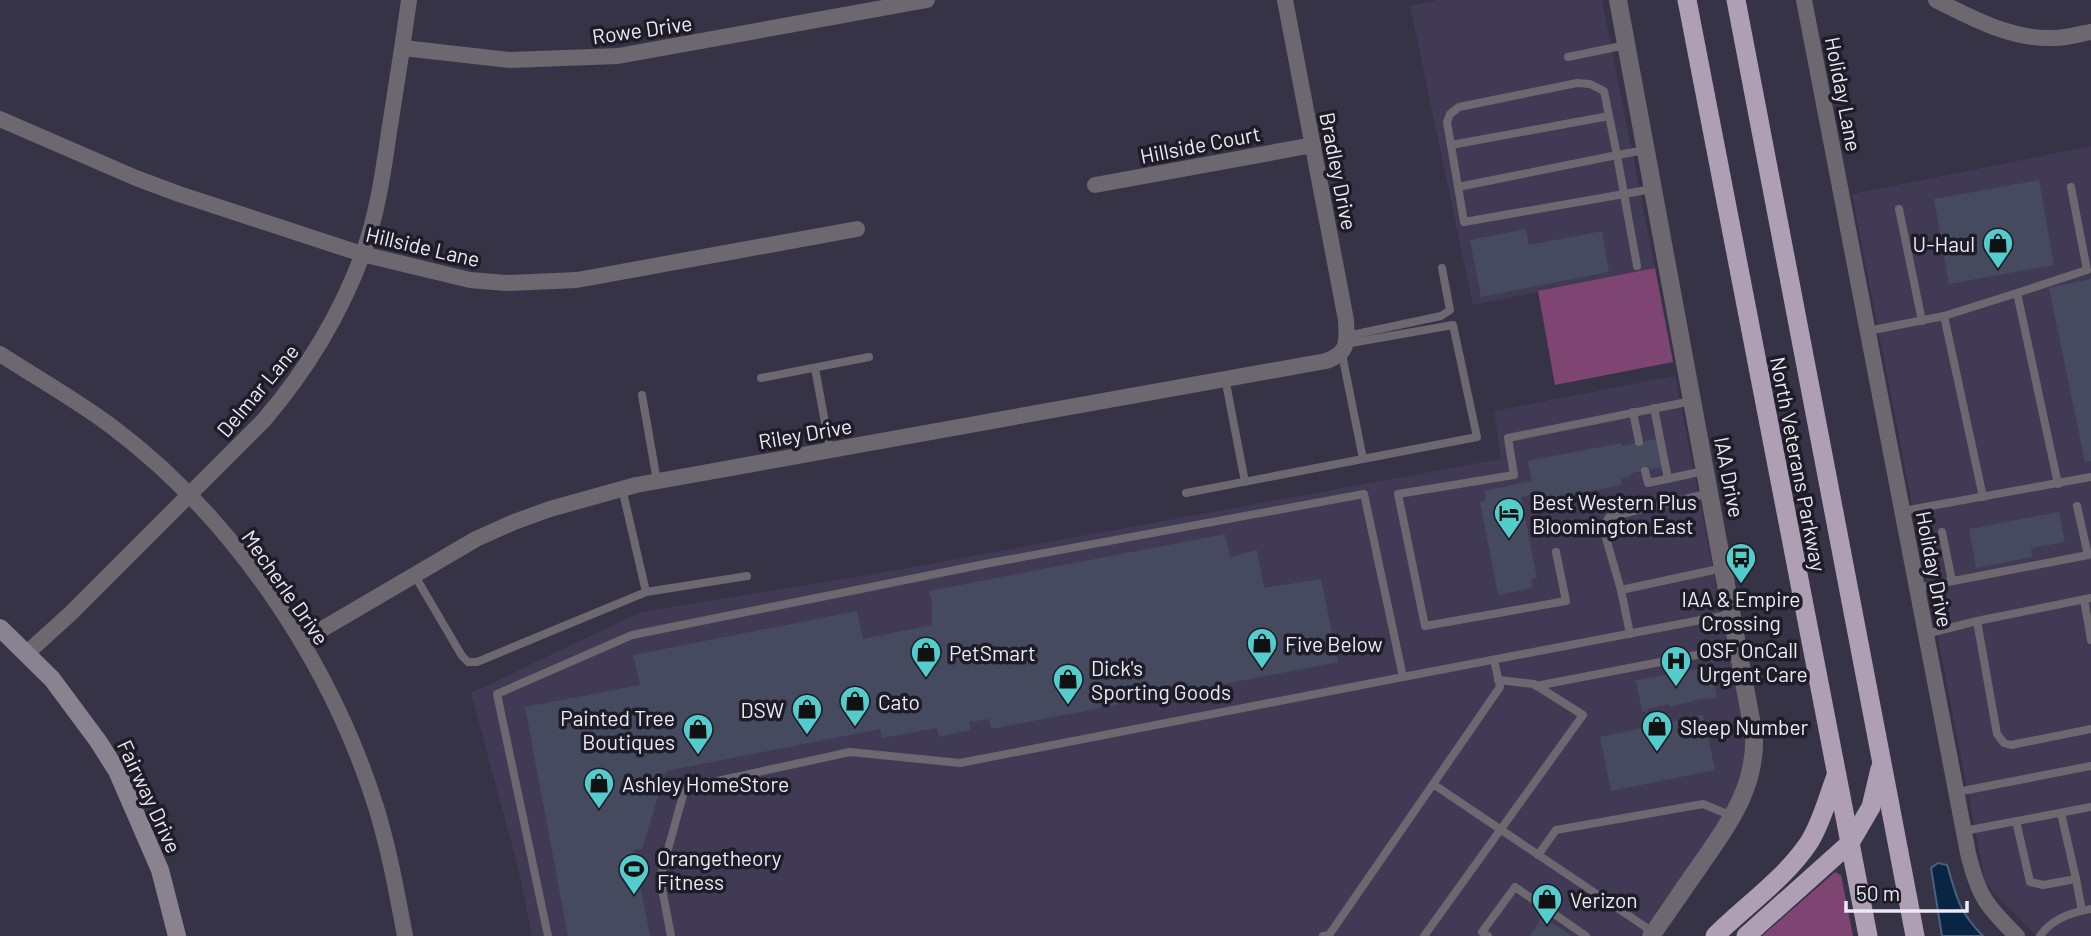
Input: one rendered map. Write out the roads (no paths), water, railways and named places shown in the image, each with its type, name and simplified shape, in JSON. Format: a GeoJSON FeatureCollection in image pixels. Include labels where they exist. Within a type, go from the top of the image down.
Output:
{"type":"FeatureCollection","features":[{"type":"Feature","properties":{"kind":"highway","name":"North Veterans Parkway"},"geometry":{"type":"LineString","coordinates":[[1687,0],[1868,936]]}},
{"type":"Feature","properties":{"kind":"highway","name":"North Veterans Parkway"},"geometry":{"type":"LineString","coordinates":[[1735,0],[1915,936]]}},
{"type":"Feature","properties":{"kind":"highway"},"geometry":{"type":"LineString","coordinates":[[1746,936],[1850,843],[1871,807],[1882,762]]}},
{"type":"Feature","properties":{"kind":"highway"},"geometry":{"type":"LineString","coordinates":[[1715,936],[1792,865],[1806,847],[1820,820],[1836,775]]}},
{"type":"Feature","properties":{"kind":"main road","name":"Fairway Drive"},"geometry":{"type":"LineString","coordinates":[[0,628],[52,679],[99,741],[117,771],[160,870],[177,936]]}},
{"type":"Feature","properties":{"kind":"street","name":"Delmar Lane"},"geometry":{"type":"LineString","coordinates":[[27,653],[264,420],[287,394],[316,352],[348,289],[362,254],[383,174],[409,0]]}},
{"type":"Feature","properties":{"kind":"street","name":"Rowe Drive"},"geometry":{"type":"LineString","coordinates":[[402,48],[510,60],[607,57],[927,0]]}},
{"type":"Feature","properties":{"kind":"street","name":"Bradley Drive"},"geometry":{"type":"LineString","coordinates":[[1285,0],[1346,320],[1344,346]]}},
{"type":"Feature","properties":{"kind":"street","name":"IAA Drive"},"geometry":{"type":"LineString","coordinates":[[1618,0],[1752,721],[1755,751],[1748,786],[1734,816],[1652,934]]}},
{"type":"Feature","properties":{"kind":"street","name":"Holiday Lane"},"geometry":{"type":"LineString","coordinates":[[1805,0],[1842,196]]}},
{"type":"Feature","properties":{"kind":"street"},"geometry":{"type":"LineString","coordinates":[[1936,0],[2025,37],[2055,38],[2091,32]]}},
{"type":"Feature","properties":{"kind":"street","name":"Hillside Lane"},"geometry":{"type":"LineString","coordinates":[[0,119],[136,178],[362,254],[470,280],[545,283],[577,280],[857,229]]}},
{"type":"Feature","properties":{"kind":"street","name":"Hillside Court"},"geometry":{"type":"LineString","coordinates":[[1096,186],[1313,145]]}},
{"type":"Feature","properties":{"kind":"street","name":"Holiday Drive"},"geometry":{"type":"LineString","coordinates":[[1842,196],[1964,831],[1978,890],[1996,916],[2017,936]]}},
{"type":"Feature","properties":{"kind":"street","name":"Riley Drive"},"geometry":{"type":"LineString","coordinates":[[302,641],[476,539],[514,522],[622,488],[1326,361],[1344,346]]}},
{"type":"Feature","properties":{"kind":"street","name":"Mecherle Drive"},"geometry":{"type":"LineString","coordinates":[[0,354],[112,427],[190,495],[247,563],[302,641],[344,724],[375,804],[389,853],[405,936]]}},
{"type":"Feature","properties":{"kind":"lane"},"geometry":{"type":"LineString","coordinates":[[1568,57],[1626,45]]}},
{"type":"Feature","properties":{"kind":"lane"},"geometry":{"type":"LineString","coordinates":[[1637,266],[1624,194],[1617,155],[1604,91],[1590,84],[1577,83],[1459,107],[1450,114],[1447,122],[1464,222],[1624,194],[1653,189]]}},
{"type":"Feature","properties":{"kind":"lane"},"geometry":{"type":"LineString","coordinates":[[1451,145],[1609,116]]}},
{"type":"Feature","properties":{"kind":"lane"},"geometry":{"type":"LineString","coordinates":[[1458,187],[1646,150]]}},
{"type":"Feature","properties":{"kind":"lane"},"geometry":{"type":"LineString","coordinates":[[1868,331],[1944,316],[2087,270],[2071,187]]}},
{"type":"Feature","properties":{"kind":"lane"},"geometry":{"type":"LineString","coordinates":[[1899,209],[1922,321]]}},
{"type":"Feature","properties":{"kind":"lane"},"geometry":{"type":"LineString","coordinates":[[1344,346],[1441,316],[1450,310],[1442,268]]}},
{"type":"Feature","properties":{"kind":"lane"},"geometry":{"type":"LineString","coordinates":[[2017,293],[2058,484]]}},
{"type":"Feature","properties":{"kind":"lane"},"geometry":{"type":"LineString","coordinates":[[1944,316],[1983,497]]}},
{"type":"Feature","properties":{"kind":"lane"},"geometry":{"type":"LineString","coordinates":[[1186,493],[1476,437],[1453,325],[1344,346]]}},
{"type":"Feature","properties":{"kind":"lane"},"geometry":{"type":"LineString","coordinates":[[1344,346],[1363,459]]}},
{"type":"Feature","properties":{"kind":"lane"},"geometry":{"type":"LineString","coordinates":[[761,378],[869,358]]}},
{"type":"Feature","properties":{"kind":"lane"},"geometry":{"type":"LineString","coordinates":[[815,368],[830,450]]}},
{"type":"Feature","properties":{"kind":"lane"},"geometry":{"type":"LineString","coordinates":[[1225,378],[1245,482]]}},
{"type":"Feature","properties":{"kind":"lane"},"geometry":{"type":"LineString","coordinates":[[642,395],[657,481]]}},
{"type":"Feature","properties":{"kind":"lane"},"geometry":{"type":"LineString","coordinates":[[1556,552],[1566,601],[1426,626],[1398,494],[1514,475],[1508,438],[1692,401]]}},
{"type":"Feature","properties":{"kind":"lane"},"geometry":{"type":"LineString","coordinates":[[1654,408],[1668,479]]}},
{"type":"Feature","properties":{"kind":"lane"},"geometry":{"type":"LineString","coordinates":[[1633,412],[1639,443]]}},
{"type":"Feature","properties":{"kind":"lane"},"geometry":{"type":"LineString","coordinates":[[1645,471],[1648,483],[1706,471]]}},
{"type":"Feature","properties":{"kind":"lane"},"geometry":{"type":"LineString","coordinates":[[1903,511],[2091,477]]}},
{"type":"Feature","properties":{"kind":"lane"},"geometry":{"type":"LineString","coordinates":[[622,488],[646,592]]}},
{"type":"Feature","properties":{"kind":"lane"},"geometry":{"type":"LineString","coordinates":[[1630,634],[1607,549],[1603,528],[1606,520],[1609,517],[1710,493]]}},
{"type":"Feature","properties":{"kind":"lane"},"geometry":{"type":"LineString","coordinates":[[548,936],[497,694],[632,635],[990,563],[1364,494],[1404,677]]}},
{"type":"Feature","properties":{"kind":"lane"},"geometry":{"type":"LineString","coordinates":[[1917,588],[2088,555],[2077,506]]}},
{"type":"Feature","properties":{"kind":"lane"},"geometry":{"type":"LineString","coordinates":[[1942,532],[1952,581]]}},
{"type":"Feature","properties":{"kind":"lane"},"geometry":{"type":"LineString","coordinates":[[1620,590],[1723,568]]}},
{"type":"Feature","properties":{"kind":"lane"},"geometry":{"type":"LineString","coordinates":[[415,576],[468,662],[477,662],[646,592],[747,576]]}},
{"type":"Feature","properties":{"kind":"lane"},"geometry":{"type":"LineString","coordinates":[[1926,634],[2087,598],[2091,640]]}},
{"type":"Feature","properties":{"kind":"lane"},"geometry":{"type":"LineString","coordinates":[[671,936],[660,878],[685,788],[850,752],[960,763],[1732,614]]}},
{"type":"Feature","properties":{"kind":"lane"},"geometry":{"type":"LineString","coordinates":[[1977,621],[1997,734],[2004,743],[2011,745],[2091,729]]}},
{"type":"Feature","properties":{"kind":"lane"},"geometry":{"type":"LineString","coordinates":[[1498,680],[1536,686],[1738,646]]}},
{"type":"Feature","properties":{"kind":"lane"},"geometry":{"type":"LineString","coordinates":[[1327,936],[1500,687],[1494,660]]}},
{"type":"Feature","properties":{"kind":"lane"},"geometry":{"type":"LineString","coordinates":[[1424,936],[1583,715],[1536,686]]}},
{"type":"Feature","properties":{"kind":"lane"},"geometry":{"type":"LineString","coordinates":[[1957,792],[2091,766]]}},
{"type":"Feature","properties":{"kind":"lane"},"geometry":{"type":"LineString","coordinates":[[1433,784],[1652,934]]}},
{"type":"Feature","properties":{"kind":"lane"},"geometry":{"type":"LineString","coordinates":[[1538,855],[1556,830],[1703,804],[1734,816]]}},
{"type":"Feature","properties":{"kind":"lane"},"geometry":{"type":"LineString","coordinates":[[1964,831],[2091,807]]}},
{"type":"Feature","properties":{"kind":"lane"},"geometry":{"type":"LineString","coordinates":[[2040,936],[2046,927],[2064,917],[2086,910],[2061,813]]}},
{"type":"Feature","properties":{"kind":"lane"},"geometry":{"type":"LineString","coordinates":[[2016,821],[2030,882],[2043,885],[2076,879]]}},
{"type":"Feature","properties":{"kind":"lane"},"geometry":{"type":"LineString","coordinates":[[1488,936],[1482,932],[1515,887],[1587,936]]}},
{"type":"Feature","properties":{"kind":"water"},"geometry":{"type":"Polygon","coordinates":[[[1938,863],[1947,865],[1963,911],[1983,936],[1942,936],[1931,868],[1938,863]]]}},
{"type":"Feature","properties":{"kind":"place","name":"U-Haul"},"geometry":{"type":"Point","coordinates":[1998,270]}},
{"type":"Feature","properties":{"kind":"place","name":"Best Western Plus Bloomington East"},"geometry":{"type":"Point","coordinates":[1509,540]}},
{"type":"Feature","properties":{"kind":"place","name":"IAA & Empire Crossing"},"geometry":{"type":"Point","coordinates":[1741,585]}},
{"type":"Feature","properties":{"kind":"place","name":"Five Below"},"geometry":{"type":"Point","coordinates":[1262,670]}},
{"type":"Feature","properties":{"kind":"place","name":"PetSmart"},"geometry":{"type":"Point","coordinates":[926,679]}},
{"type":"Feature","properties":{"kind":"place","name":"OSF OnCall Urgent Care"},"geometry":{"type":"Point","coordinates":[1676,688]}},
{"type":"Feature","properties":{"kind":"place","name":"Dick's Sporting Goods"},"geometry":{"type":"Point","coordinates":[1068,706]}},
{"type":"Feature","properties":{"kind":"place","name":"Cato"},"geometry":{"type":"Point","coordinates":[855,728]}},
{"type":"Feature","properties":{"kind":"place","name":"DSW"},"geometry":{"type":"Point","coordinates":[807,736]}},
{"type":"Feature","properties":{"kind":"place","name":"Sleep Number"},"geometry":{"type":"Point","coordinates":[1657,753]}},
{"type":"Feature","properties":{"kind":"place","name":"Painted Tree Boutiques"},"geometry":{"type":"Point","coordinates":[698,756]}},
{"type":"Feature","properties":{"kind":"place","name":"Ashley HomeStore"},"geometry":{"type":"Point","coordinates":[599,810]}},
{"type":"Feature","properties":{"kind":"place","name":"Orangetheory Fitness"},"geometry":{"type":"Point","coordinates":[634,896]}},
{"type":"Feature","properties":{"kind":"place","name":"Verizon"},"geometry":{"type":"Point","coordinates":[1547,926]}}]}
